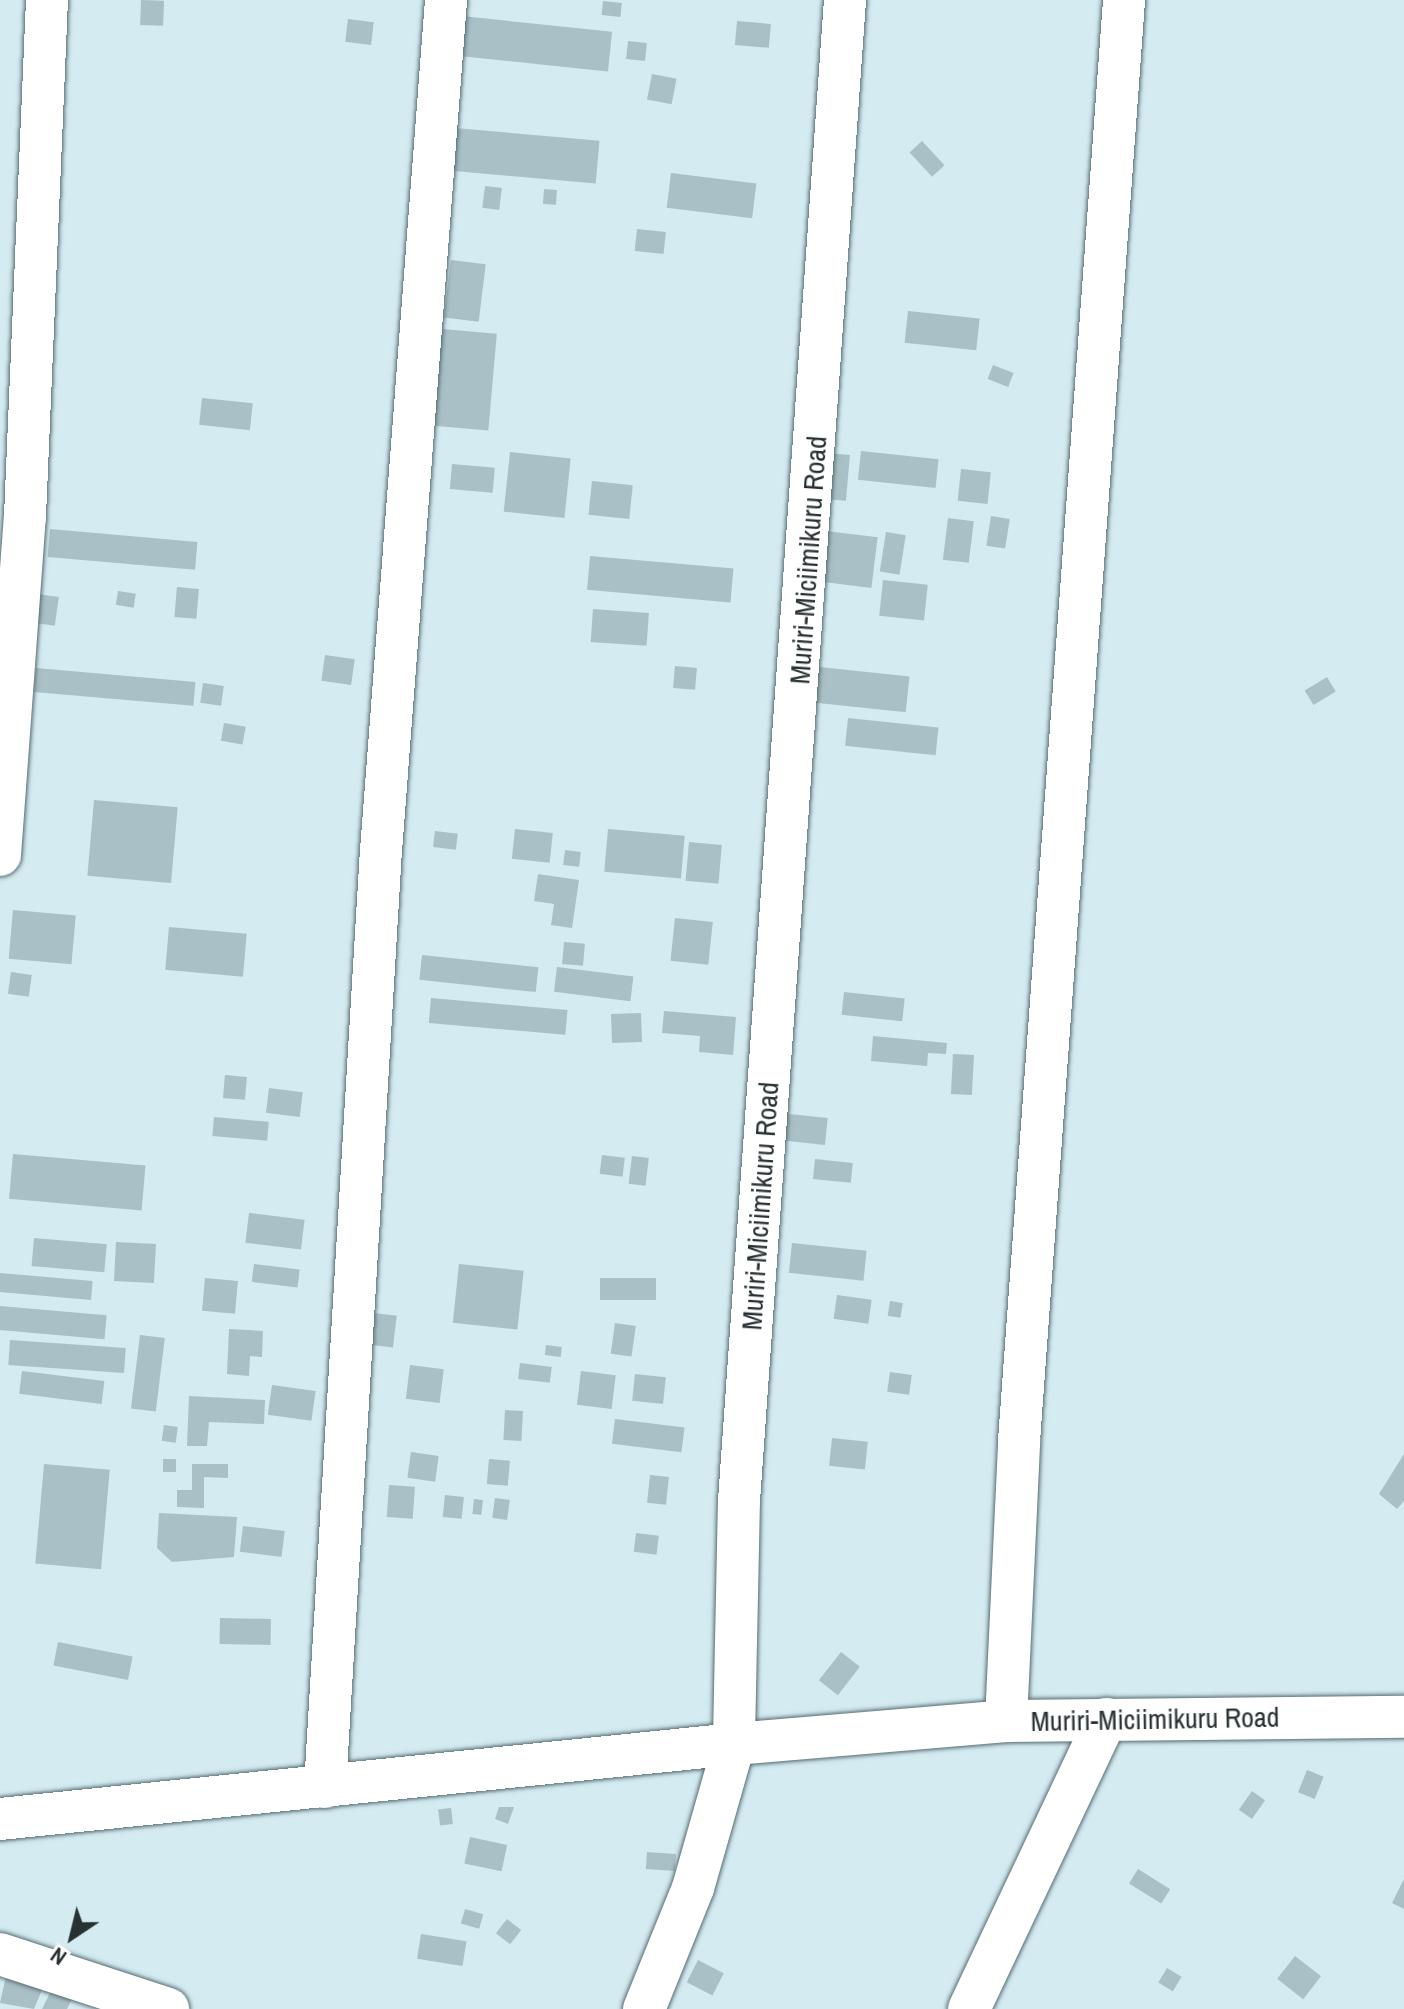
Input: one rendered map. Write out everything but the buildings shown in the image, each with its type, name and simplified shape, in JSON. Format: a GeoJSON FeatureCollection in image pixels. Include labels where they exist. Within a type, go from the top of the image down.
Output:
{"type":"FeatureCollection","features":[{"type":"Feature","properties":{"kind":"street"},"geometry":{"type":"LineString","coordinates":[[0,855],[25,516],[47,0]]}},
{"type":"Feature","properties":{"kind":"street"},"geometry":{"type":"LineString","coordinates":[[325,1787],[380,866],[446,0]]}},
{"type":"Feature","properties":{"kind":"street","name":"Muriri-Miciimikuru Road"},"geometry":{"type":"LineString","coordinates":[[845,0],[739,1499],[734,1744],[1006,1721],[1404,1717]]}},
{"type":"Feature","properties":{"kind":"street"},"geometry":{"type":"LineString","coordinates":[[1006,1721],[1020,1426],[1124,0]]}},
{"type":"Feature","properties":{"kind":"street"},"geometry":{"type":"LineString","coordinates":[[969,2009],[1106,1719]]}},
{"type":"Feature","properties":{"kind":"street"},"geometry":{"type":"LineString","coordinates":[[0,1819],[734,1744],[693,1888],[644,2009]]}},
{"type":"Feature","properties":{"kind":"street"},"geometry":{"type":"LineString","coordinates":[[0,1954],[168,2009]]}}]}
